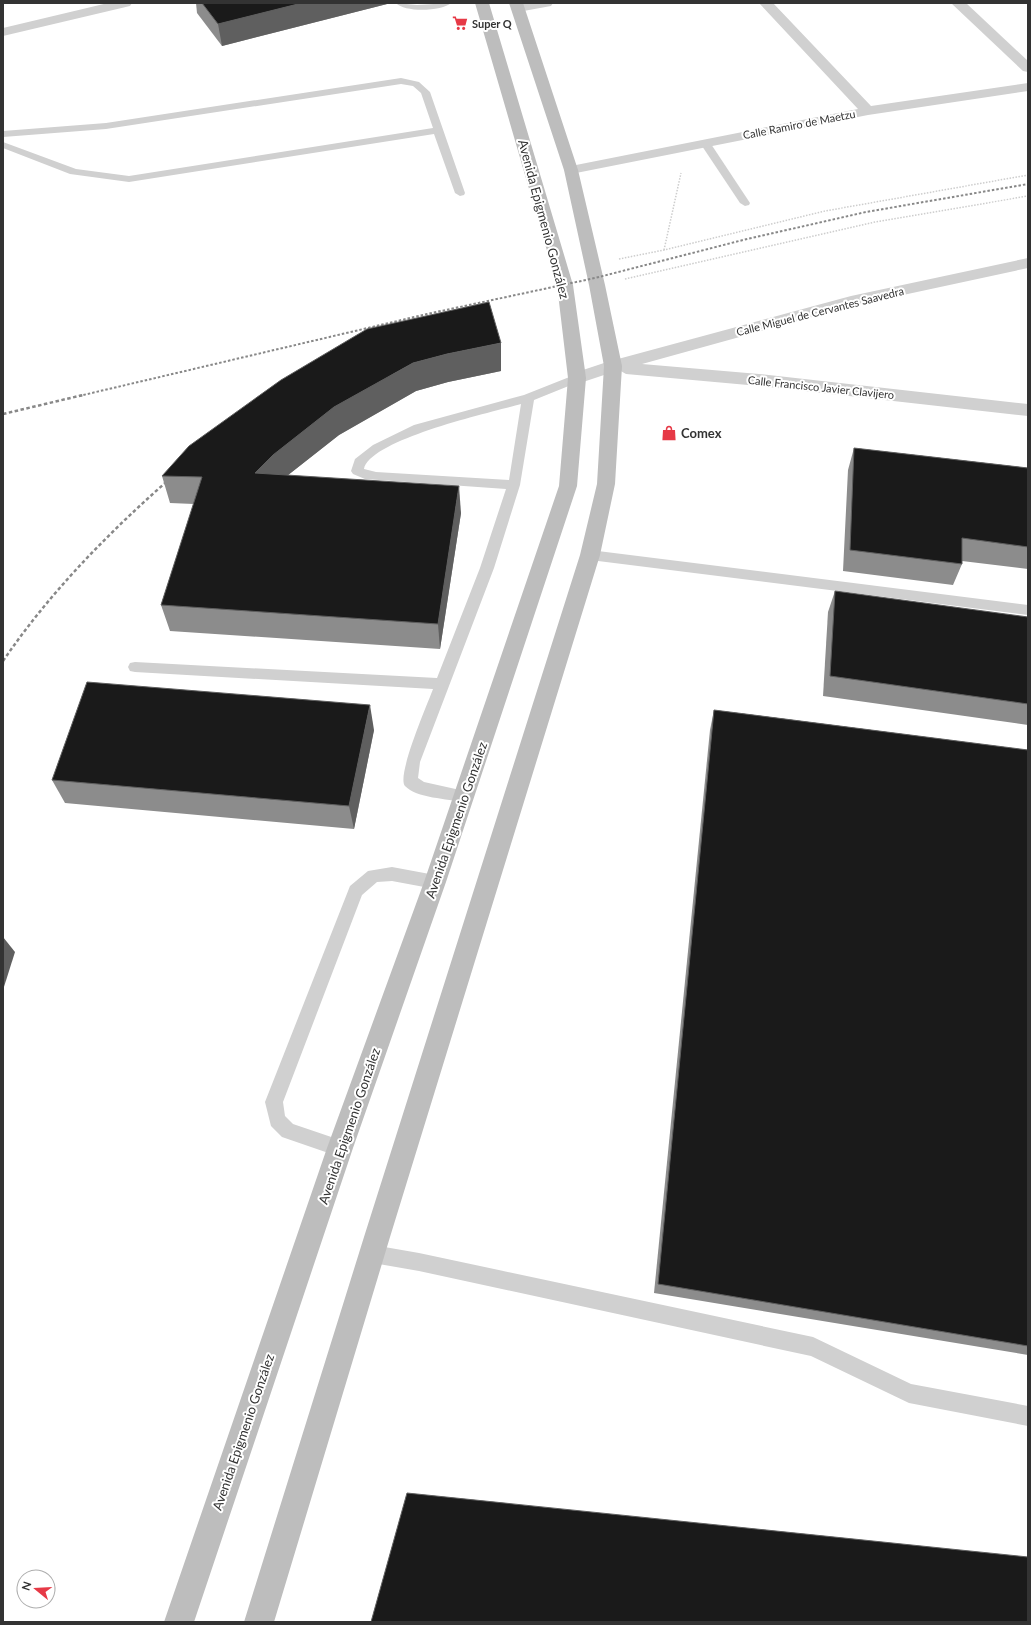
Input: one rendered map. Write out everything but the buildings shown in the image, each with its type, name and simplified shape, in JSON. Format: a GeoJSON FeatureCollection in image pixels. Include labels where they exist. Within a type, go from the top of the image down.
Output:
{"type":"FeatureCollection","features":[{"type":"Feature","properties":{"kind":"main road","name":"Avenida Epigmenio González"},"geometry":{"type":"LineString","coordinates":[[179,1622],[340,1148],[435,882],[568,486],[577,378],[565,285],[482,3]]}},
{"type":"Feature","properties":{"kind":"main road"},"geometry":{"type":"LineString","coordinates":[[260,1622],[377,1237],[590,555],[606,484],[613,366],[598,285],[571,170],[517,6]]}},
{"type":"Feature","properties":{"kind":"street"},"geometry":{"type":"LineString","coordinates":[[3,32],[126,3]]}},
{"type":"Feature","properties":{"kind":"street"},"geometry":{"type":"LineString","coordinates":[[517,6],[546,3]]}},
{"type":"Feature","properties":{"kind":"street"},"geometry":{"type":"LineString","coordinates":[[766,3],[868,110]]}},
{"type":"Feature","properties":{"kind":"street"},"geometry":{"type":"LineString","coordinates":[[958,3],[1028,68]]}},
{"type":"Feature","properties":{"kind":"street","name":"Calle Ramiro de Maetzu"},"geometry":{"type":"LineString","coordinates":[[571,170],[868,110],[1028,87]]}},
{"type":"Feature","properties":{"kind":"street","name":"Calle Miguel de Cervantes Saavedra"},"geometry":{"type":"LineString","coordinates":[[577,378],[613,366],[851,301],[1028,263]]}},
{"type":"Feature","properties":{"kind":"street","name":"Calle Francisco Javier Clavijero"},"geometry":{"type":"LineString","coordinates":[[613,366],[766,381],[1028,410]]}},
{"type":"Feature","properties":{"kind":"lane"},"geometry":{"type":"LineString","coordinates":[[400,3],[406,7],[416,8],[447,3]]}},
{"type":"Feature","properties":{"kind":"lane"},"geometry":{"type":"LineString","coordinates":[[3,134],[106,126],[401,81],[416,84],[425,92],[460,193]]}},
{"type":"Feature","properties":{"kind":"lane"},"geometry":{"type":"LineString","coordinates":[[3,145],[74,172],[129,179],[438,130]]}},
{"type":"Feature","properties":{"kind":"lane"},"geometry":{"type":"LineString","coordinates":[[705,143],[745,203]]}},
{"type":"Feature","properties":{"kind":"lane"},"geometry":{"type":"LineString","coordinates":[[514,485],[371,476],[357,471],[359,462],[377,448],[418,428],[528,398],[577,378]]}},
{"type":"Feature","properties":{"kind":"lane"},"geometry":{"type":"LineString","coordinates":[[464,796],[421,788],[410,781],[413,762],[487,568],[514,485],[528,398]]}},
{"type":"Feature","properties":{"kind":"lane"},"geometry":{"type":"LineString","coordinates":[[590,555],[1028,610]]}},
{"type":"Feature","properties":{"kind":"lane"},"geometry":{"type":"LineString","coordinates":[[135,667],[442,684]]}},
{"type":"Feature","properties":{"kind":"lane"},"geometry":{"type":"LineString","coordinates":[[340,1148],[288,1131],[277,1120],[274,1102],[356,891],[373,876],[392,874],[435,882]]}},
{"type":"Feature","properties":{"kind":"lane"},"geometry":{"type":"LineString","coordinates":[[373,1254],[427,1264],[813,1346],[909,1393],[1028,1416]]}},
{"type":"Feature","properties":{"kind":"path"},"geometry":{"type":"LineString","coordinates":[[664,250],[686,147]]}},
{"type":"Feature","properties":{"kind":"path"},"geometry":{"type":"LineString","coordinates":[[592,264],[664,250],[825,211],[1028,175]]}},
{"type":"Feature","properties":{"kind":"path"},"geometry":{"type":"LineString","coordinates":[[598,285],[874,222],[1028,196]]}},
{"type":"Feature","properties":{"kind":"railway"},"geometry":{"type":"LineString","coordinates":[[79,396],[427,314],[595,278],[743,240],[866,212],[1028,184]]}},
{"type":"Feature","properties":{"kind":"railway"},"geometry":{"type":"LineString","coordinates":[[3,414],[83,395]]}},
{"type":"Feature","properties":{"kind":"railway"},"geometry":{"type":"LineString","coordinates":[[3,661],[41,610],[82,563],[149,497],[173,476]]}},
{"type":"Feature","properties":{"kind":"place","name":"Super Q"},"geometry":{"type":"Point","coordinates":[460,23]}},
{"type":"Feature","properties":{"kind":"place","name":"Comex"},"geometry":{"type":"Point","coordinates":[669,433]}}]}
